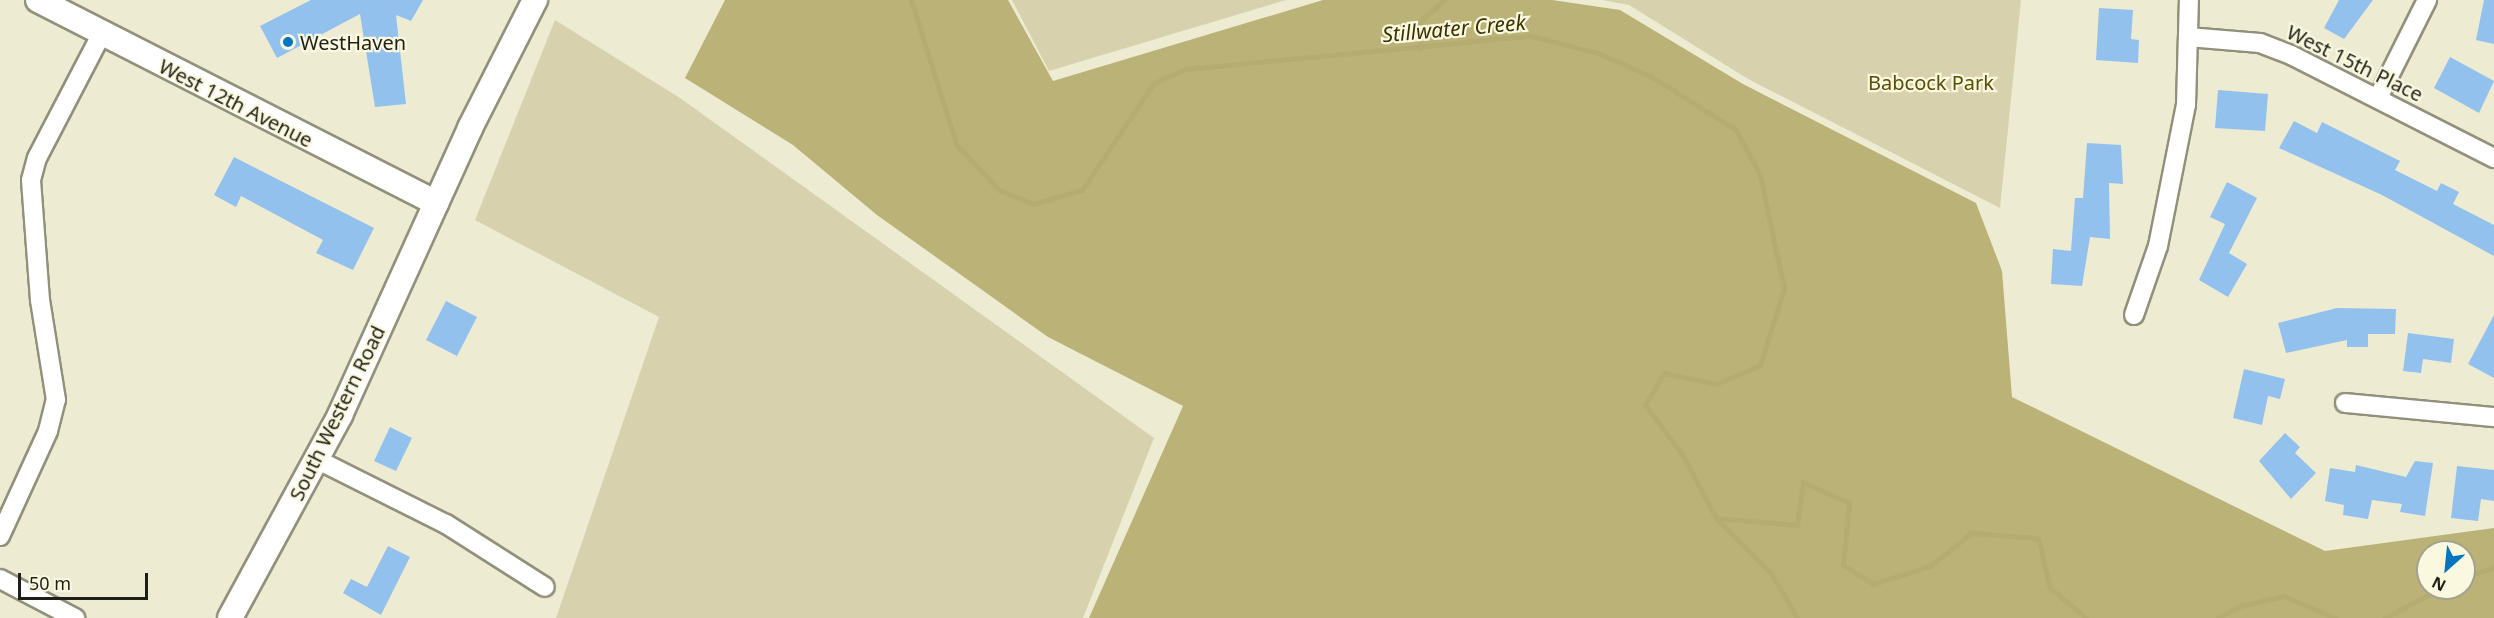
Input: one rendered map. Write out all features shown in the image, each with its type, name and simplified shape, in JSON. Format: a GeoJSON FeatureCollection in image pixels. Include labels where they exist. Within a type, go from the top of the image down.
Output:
{"type":"FeatureCollection","features":[{"type":"Feature","properties":{"kind":"main road","name":"West 12th Avenue"},"geometry":{"type":"LineString","coordinates":[[38,0],[101,35],[436,203]]}},
{"type":"Feature","properties":{"kind":"main road","name":"South Western Road"},"geometry":{"type":"LineString","coordinates":[[230,618],[316,459],[436,203],[535,0]]}},
{"type":"Feature","properties":{"kind":"street"},"geometry":{"type":"LineString","coordinates":[[2134,315],[2158,246],[2186,105],[2189,0]]}},
{"type":"Feature","properties":{"kind":"street"},"geometry":{"type":"LineString","coordinates":[[2378,98],[2427,0]]}},
{"type":"Feature","properties":{"kind":"street"},"geometry":{"type":"LineString","coordinates":[[0,536],[48,431],[56,400],[40,300],[31,180],[37,158],[101,35]]}},
{"type":"Feature","properties":{"kind":"street","name":"West 15th Place"},"geometry":{"type":"LineString","coordinates":[[2188,37],[2260,43],[2378,98],[2494,158]]}},
{"type":"Feature","properties":{"kind":"street"},"geometry":{"type":"LineString","coordinates":[[2345,403],[2494,417]]}},
{"type":"Feature","properties":{"kind":"street"},"geometry":{"type":"LineString","coordinates":[[316,459],[446,524],[544,587]]}},
{"type":"Feature","properties":{"kind":"street"},"geometry":{"type":"LineString","coordinates":[[0,579],[75,618]]}},
{"type":"Feature","properties":{"kind":"green space"},"geometry":{"type":"Polygon","coordinates":[[[1012,0],[1286,0],[1049,71],[1012,0]]]}},
{"type":"Feature","properties":{"kind":"green space","name":"Babcock Park"},"geometry":{"type":"Polygon","coordinates":[[[1602,0],[2021,0],[2000,208],[1748,79],[1629,5],[1602,0]]]}},
{"type":"Feature","properties":{"kind":"green space"},"geometry":{"type":"Polygon","coordinates":[[[555,20],[680,98],[1154,438],[1083,618],[556,618],[659,317],[475,220],[555,20]]]}},
{"type":"Feature","properties":{"kind":"shaded area"},"geometry":{"type":"Polygon","coordinates":[[[725,0],[1008,0],[1053,81],[1323,0],[1552,0],[1620,10],[1743,84],[1976,203],[2002,271],[2012,397],[2325,551],[2494,528],[2494,618],[1089,618],[1183,406],[1048,337],[877,215],[793,145],[685,78],[725,0]]]}},
{"type":"Feature","properties":{"kind":"building","name":"WestHaven"},"geometry":{"type":"Polygon","coordinates":[[[311,0],[423,0],[411,21],[396,15],[406,104],[375,107],[360,14],[277,58],[260,26],[311,0]]]}},
{"type":"Feature","properties":{"kind":"building"},"geometry":{"type":"Polygon","coordinates":[[[2339,0],[2373,0],[2344,39],[2324,28],[2339,0]]]}},
{"type":"Feature","properties":{"kind":"building"},"geometry":{"type":"Polygon","coordinates":[[[2484,0],[2494,0],[2494,44],[2476,40],[2484,0]]]}},
{"type":"Feature","properties":{"kind":"building"},"geometry":{"type":"Polygon","coordinates":[[[2099,8],[2133,10],[2131,39],[2139,40],[2138,63],[2096,60],[2099,8]]]}},
{"type":"Feature","properties":{"kind":"building"},"geometry":{"type":"Polygon","coordinates":[[[2450,57],[2494,81],[2479,113],[2434,88],[2450,57]]]}},
{"type":"Feature","properties":{"kind":"building"},"geometry":{"type":"Polygon","coordinates":[[[2218,90],[2268,94],[2265,131],[2215,128],[2218,90]]]}},
{"type":"Feature","properties":{"kind":"building"},"geometry":{"type":"Polygon","coordinates":[[[2294,121],[2317,133],[2322,122],[2400,161],[2395,170],[2437,191],[2441,183],[2459,192],[2453,204],[2494,225],[2494,256],[2382,195],[2279,148],[2294,121]]]}},
{"type":"Feature","properties":{"kind":"building"},"geometry":{"type":"Polygon","coordinates":[[[2087,143],[2121,145],[2123,184],[2109,183],[2110,239],[2090,237],[2082,286],[2051,284],[2053,249],[2071,251],[2075,198],[2083,198],[2087,143]]]}},
{"type":"Feature","properties":{"kind":"building"},"geometry":{"type":"Polygon","coordinates":[[[234,157],[374,228],[353,270],[316,253],[323,240],[241,196],[236,207],[214,195],[234,157]]]}},
{"type":"Feature","properties":{"kind":"building"},"geometry":{"type":"Polygon","coordinates":[[[2227,182],[2257,198],[2229,253],[2247,264],[2228,297],[2199,280],[2225,224],[2210,217],[2227,182]]]}},
{"type":"Feature","properties":{"kind":"building"},"geometry":{"type":"Polygon","coordinates":[[[446,301],[477,317],[457,356],[426,340],[446,301]]]}},
{"type":"Feature","properties":{"kind":"building"},"geometry":{"type":"Polygon","coordinates":[[[2337,308],[2396,309],[2395,334],[2368,334],[2368,347],[2347,347],[2347,340],[2286,353],[2278,323],[2337,308]]]}},
{"type":"Feature","properties":{"kind":"building"},"geometry":{"type":"Polygon","coordinates":[[[2494,315],[2494,378],[2468,364],[2494,315]]]}},
{"type":"Feature","properties":{"kind":"building"},"geometry":{"type":"Polygon","coordinates":[[[2408,333],[2454,339],[2451,363],[2423,359],[2421,373],[2403,371],[2408,333]]]}},
{"type":"Feature","properties":{"kind":"building"},"geometry":{"type":"Polygon","coordinates":[[[2244,369],[2285,379],[2280,399],[2268,396],[2262,425],[2233,418],[2244,369]]]}},
{"type":"Feature","properties":{"kind":"building"},"geometry":{"type":"Polygon","coordinates":[[[390,427],[412,438],[396,471],[374,461],[390,427]]]}},
{"type":"Feature","properties":{"kind":"building"},"geometry":{"type":"Polygon","coordinates":[[[2285,433],[2300,447],[2295,453],[2316,473],[2291,499],[2259,461],[2285,433]]]}},
{"type":"Feature","properties":{"kind":"building"},"geometry":{"type":"Polygon","coordinates":[[[2415,461],[2433,463],[2425,516],[2400,512],[2402,504],[2372,500],[2368,519],[2343,515],[2344,505],[2325,501],[2330,468],[2355,472],[2356,465],[2406,477],[2415,461]]]}},
{"type":"Feature","properties":{"kind":"building"},"geometry":{"type":"Polygon","coordinates":[[[2457,466],[2494,470],[2494,501],[2481,499],[2478,521],[2451,518],[2457,466]]]}},
{"type":"Feature","properties":{"kind":"building"},"geometry":{"type":"Polygon","coordinates":[[[388,546],[410,557],[381,615],[343,593],[351,579],[367,587],[388,546]]]}},
{"type":"Feature","properties":{"kind":"waterway","name":"Stillwater Creek"},"geometry":{"type":"LineString","coordinates":[[911,0],[956,144],[999,190],[1033,204],[1082,190],[1154,83],[1186,69],[1531,36],[1598,53],[1652,77],[1736,130],[1760,175],[1784,289],[1760,365],[1716,384],[1664,373],[1645,405],[1682,454],[1716,518],[1771,573],[1797,618]]}},
{"type":"Feature","properties":{"kind":"waterway"},"geometry":{"type":"LineString","coordinates":[[1419,48],[1420,21],[1444,0]]}},
{"type":"Feature","properties":{"kind":"waterway"},"geometry":{"type":"LineString","coordinates":[[1717,518],[1797,525],[1803,482],[1849,503],[1843,565],[1873,584],[1930,566],[1971,533],[2038,538],[2050,588],[2086,618]]}},
{"type":"Feature","properties":{"kind":"waterway"},"geometry":{"type":"LineString","coordinates":[[2476,573],[2494,567]]}},
{"type":"Feature","properties":{"kind":"waterway"},"geometry":{"type":"LineString","coordinates":[[2218,618],[2240,606],[2284,596],[2335,618]]}},
{"type":"Feature","properties":{"kind":"waterway"},"geometry":{"type":"LineString","coordinates":[[2385,618],[2419,600]]}},
{"type":"Feature","properties":{"kind":"place","name":"WestHaven"},"geometry":{"type":"Point","coordinates":[288,42]}}]}
